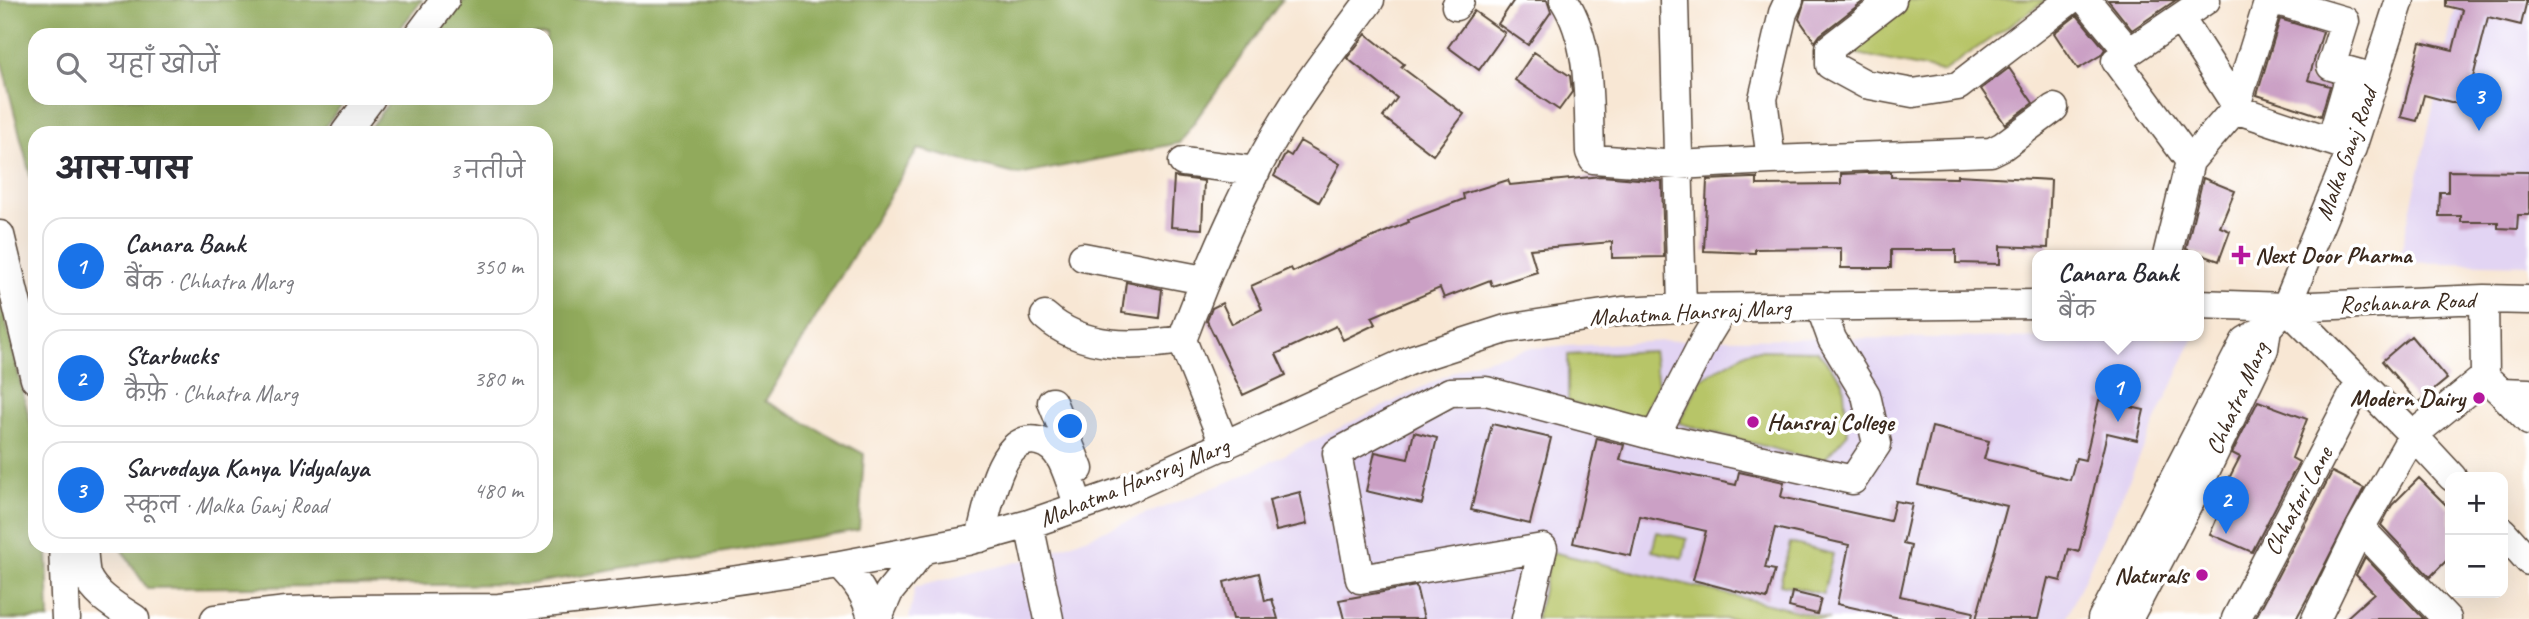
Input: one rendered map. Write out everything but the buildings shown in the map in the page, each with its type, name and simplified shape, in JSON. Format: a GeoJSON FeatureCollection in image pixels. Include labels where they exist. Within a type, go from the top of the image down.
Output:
{"type":"FeatureCollection","features":[{"type":"Feature","properties":{"kind":"street"},"geometry":{"type":"LineString","coordinates":[[424,28],[445,0]]}},
{"type":"Feature","properties":{"kind":"street"},"geometry":{"type":"LineString","coordinates":[[1225,446],[1182,340],[1205,280],[1256,172],[1292,108],[1370,0]]}},
{"type":"Feature","properties":{"kind":"street"},"geometry":{"type":"LineString","coordinates":[[1564,0],[1574,15],[1580,33],[1588,89],[1590,152],[1593,159],[1678,165],[1991,152],[2054,108]]}},
{"type":"Feature","properties":{"kind":"street"},"geometry":{"type":"LineString","coordinates":[[1674,0],[1682,308]]}},
{"type":"Feature","properties":{"kind":"street"},"geometry":{"type":"LineString","coordinates":[[1771,160],[1763,99],[1783,13],[1790,0]]}},
{"type":"Feature","properties":{"kind":"street"},"geometry":{"type":"LineString","coordinates":[[1892,0],[1830,48],[1830,65],[1864,84],[1913,93],[1958,86],[2070,0]]}},
{"type":"Feature","properties":{"kind":"street"},"geometry":{"type":"LineString","coordinates":[[2086,0],[2129,52]]}},
{"type":"Feature","properties":{"kind":"street"},"geometry":{"type":"LineString","coordinates":[[2190,161],[2116,61],[2206,0]]}},
{"type":"Feature","properties":{"kind":"street"},"geometry":{"type":"LineString","coordinates":[[2168,250],[2190,161],[2235,107],[2272,0],[2346,21],[2331,66],[2363,75]]}},
{"type":"Feature","properties":{"kind":"street","name":"Malka Ganj Road"},"geometry":{"type":"LineString","coordinates":[[2267,328],[2286,307],[2363,75],[2400,0]]}},
{"type":"Feature","properties":{"kind":"street"},"geometry":{"type":"LineString","coordinates":[[2180,18],[2235,107],[2341,144]]}},
{"type":"Feature","properties":{"kind":"street"},"geometry":{"type":"LineString","coordinates":[[350,126],[366,105]]}},
{"type":"Feature","properties":{"kind":"street"},"geometry":{"type":"LineString","coordinates":[[1183,162],[1256,172]]}},
{"type":"Feature","properties":{"kind":"street"},"geometry":{"type":"LineString","coordinates":[[0,235],[28,350]]}},
{"type":"Feature","properties":{"kind":"street"},"geometry":{"type":"LineString","coordinates":[[1083,257],[1205,280]]}},
{"type":"Feature","properties":{"kind":"street"},"geometry":{"type":"LineString","coordinates":[[2484,299],[2505,387],[2529,421]]}},
{"type":"Feature","properties":{"kind":"street","name":"Roshanara Road"},"geometry":{"type":"LineString","coordinates":[[2286,307],[2484,299],[2529,300]]}},
{"type":"Feature","properties":{"kind":"street","name":"Mahatma Hansraj Marg"},"geometry":{"type":"LineString","coordinates":[[215,619],[345,609],[499,608],[683,588],[841,565],[980,538],[1121,492],[1413,359],[1506,329],[1623,311],[1682,308],[2032,304]]}},
{"type":"Feature","properties":{"kind":"street"},"geometry":{"type":"LineString","coordinates":[[2204,304],[2286,307],[2447,472]]}},
{"type":"Feature","properties":{"kind":"street"},"geometry":{"type":"LineString","coordinates":[[1526,619],[1544,548],[1360,579],[1337,453],[1451,392],[1486,391],[1655,436],[1853,480],[1877,444],[1866,395],[1832,339],[1820,306]]}},
{"type":"Feature","properties":{"kind":"street"},"geometry":{"type":"LineString","coordinates":[[1655,436],[1724,307]]}},
{"type":"Feature","properties":{"kind":"street"},"geometry":{"type":"LineString","coordinates":[[1045,316],[1064,330],[1091,341],[1113,344],[1182,340]]}},
{"type":"Feature","properties":{"kind":"street","name":"Chhatra Marg"},"geometry":{"type":"LineString","coordinates":[[2102,619],[2245,341],[2267,328]]}},
{"type":"Feature","properties":{"kind":"street","name":"Chhatra Marg"},"geometry":{"type":"LineString","coordinates":[[2128,619],[2204,474],[2264,349],[2267,328]]}},
{"type":"Feature","properties":{"kind":"street","name":"Chhatori Lane"},"geometry":{"type":"LineString","coordinates":[[2236,619],[2360,383]]}},
{"type":"Feature","properties":{"kind":"street"},"geometry":{"type":"LineString","coordinates":[[2325,615],[2360,528],[2413,435],[2505,387]]}},
{"type":"Feature","properties":{"kind":"street"},"geometry":{"type":"LineString","coordinates":[[1052,402],[1085,504]]}},
{"type":"Feature","properties":{"kind":"street"},"geometry":{"type":"LineString","coordinates":[[980,538],[1007,454],[1016,444],[1030,439],[1047,443],[1061,458],[1085,504]]}},
{"type":"Feature","properties":{"kind":"street"},"geometry":{"type":"LineString","coordinates":[[1029,524],[1049,619]]}},
{"type":"Feature","properties":{"kind":"street"},"geometry":{"type":"LineString","coordinates":[[2360,528],[2446,619]]}},
{"type":"Feature","properties":{"kind":"street"},"geometry":{"type":"LineString","coordinates":[[2506,535],[2529,561]]}},
{"type":"Feature","properties":{"kind":"street"},"geometry":{"type":"LineString","coordinates":[[875,619],[889,592],[923,550]]}},
{"type":"Feature","properties":{"kind":"street"},"geometry":{"type":"LineString","coordinates":[[63,553],[66,619]]}},
{"type":"Feature","properties":{"kind":"street"},"geometry":{"type":"LineString","coordinates":[[84,553],[86,573],[91,582],[109,601],[135,619]]}},
{"type":"Feature","properties":{"kind":"street"},"geometry":{"type":"LineString","coordinates":[[841,565],[858,583],[875,619]]}},
{"type":"Feature","properties":{"kind":"shaded area"},"geometry":{"type":"Polygon","coordinates":[[[2457,0],[2529,0],[2529,265],[2399,262],[2457,0]]]}},
{"type":"Feature","properties":{"kind":"shaded area","name":"Hansraj College"},"geometry":{"type":"Polygon","coordinates":[[[2032,338],[2032,341],[2192,341],[2066,619],[909,619],[915,587],[1037,557],[1233,480],[1470,364],[1529,348],[1705,339],[2032,338]]]}},
{"type":"Feature","properties":{"kind":"green space"},"geometry":{"type":"Polygon","coordinates":[[[0,0],[422,0],[400,28],[28,28],[28,105],[342,105],[325,126],[28,126],[28,167],[0,55],[0,0]]]}},
{"type":"Feature","properties":{"kind":"green space"},"geometry":{"type":"Polygon","coordinates":[[[464,0],[1282,0],[1179,143],[1019,175],[918,149],[765,401],[864,454],[859,530],[529,584],[147,588],[124,553],[553,553],[553,126],[371,126],[387,105],[553,105],[553,28],[443,28],[464,0]]]}},
{"type":"Feature","properties":{"kind":"green space"},"geometry":{"type":"Polygon","coordinates":[[[1887,0],[2047,0],[1942,72],[1821,46],[1887,0]]]}},
{"type":"Feature","properties":{"kind":"green space"},"geometry":{"type":"Polygon","coordinates":[[[0,298],[28,413],[28,553],[47,553],[49,619],[0,619],[0,298]]]}},
{"type":"Feature","properties":{"kind":"green space"},"geometry":{"type":"Polygon","coordinates":[[[1751,350],[1817,351],[1843,381],[1848,433],[1822,462],[1679,423],[1701,379],[1751,350]]]}},
{"type":"Feature","properties":{"kind":"green space"},"geometry":{"type":"Polygon","coordinates":[[[1653,351],[1658,384],[1641,420],[1568,402],[1568,355],[1653,351]]]}},
{"type":"Feature","properties":{"kind":"green space"},"geometry":{"type":"Polygon","coordinates":[[[1657,532],[1687,539],[1683,558],[1652,551],[1657,532]]]}},
{"type":"Feature","properties":{"kind":"green space"},"geometry":{"type":"Polygon","coordinates":[[[1790,543],[1833,554],[1823,594],[1780,584],[1790,543]]]}},
{"type":"Feature","properties":{"kind":"green space"},"geometry":{"type":"Polygon","coordinates":[[[1552,552],[1830,619],[1536,619],[1552,552]]]}},
{"type":"Feature","properties":{"kind":"place","name":"Sarvodaya Kanya Vidyalaya"},"geometry":{"type":"Point","coordinates":[2479,131]}},
{"type":"Feature","properties":{"kind":"place","name":"Next Door Pharma"},"geometry":{"type":"Point","coordinates":[2241,255]}},
{"type":"Feature","properties":{"kind":"place","name":"Modern Dairy"},"geometry":{"type":"Point","coordinates":[2479,398]}},
{"type":"Feature","properties":{"kind":"place","name":"Hansraj College"},"geometry":{"type":"Point","coordinates":[1753,422]}},
{"type":"Feature","properties":{"kind":"place","name":"Canara Bank"},"geometry":{"type":"Point","coordinates":[2118,422]}},
{"type":"Feature","properties":{"kind":"place","name":"Starbucks"},"geometry":{"type":"Point","coordinates":[2226,534]}},
{"type":"Feature","properties":{"kind":"place","name":"Naturals"},"geometry":{"type":"Point","coordinates":[2202,575]}}]}
